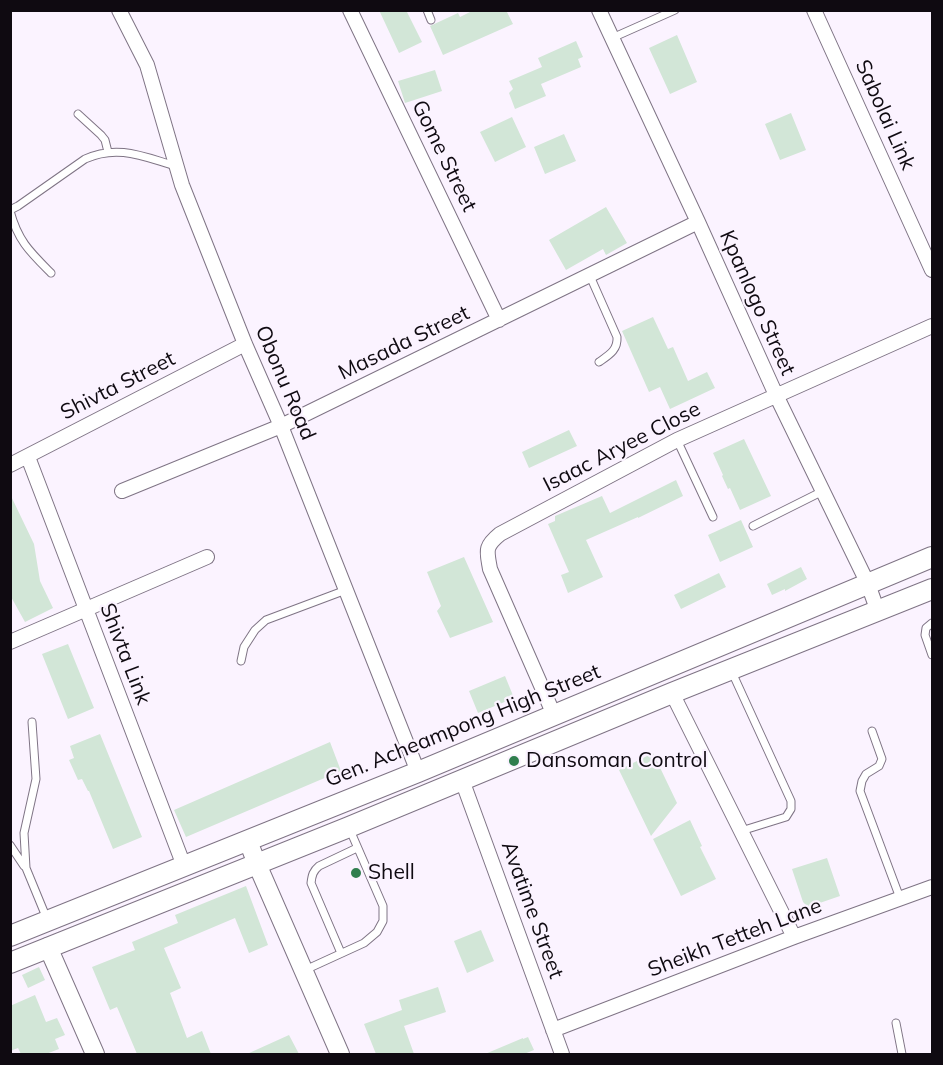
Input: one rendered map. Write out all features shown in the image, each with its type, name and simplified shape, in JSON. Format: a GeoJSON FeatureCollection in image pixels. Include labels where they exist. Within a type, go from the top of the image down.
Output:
{"type":"FeatureCollection","features":[{"type":"Feature","properties":{"kind":"main road","name":"Gen. Acheampong High Street"},"geometry":{"type":"LineString","coordinates":[[10,936],[248,841],[933,557]]}},
{"type":"Feature","properties":{"kind":"main road"},"geometry":{"type":"LineString","coordinates":[[10,963],[349,827],[672,693],[932,592]]}},
{"type":"Feature","properties":{"kind":"street","name":"Obonu Road"},"geometry":{"type":"LineString","coordinates":[[119,10],[147,65],[182,184],[418,771]]}},
{"type":"Feature","properties":{"kind":"street","name":"Gome Street"},"geometry":{"type":"LineString","coordinates":[[350,10],[499,320]]}},
{"type":"Feature","properties":{"kind":"street","name":"Kpanlogo Street"},"geometry":{"type":"LineString","coordinates":[[599,10],[776,395],[868,584],[878,612]]}},
{"type":"Feature","properties":{"kind":"street","name":"Sabolai Link"},"geometry":{"type":"LineString","coordinates":[[814,10],[933,270]]}},
{"type":"Feature","properties":{"kind":"street","name":"Masada Street"},"geometry":{"type":"LineString","coordinates":[[122,491],[281,426],[698,222]]}},
{"type":"Feature","properties":{"kind":"street","name":"Isaac Aryee Close"},"geometry":{"type":"LineString","coordinates":[[554,715],[490,569],[487,552],[490,542],[500,534],[677,440],[933,326]]}},
{"type":"Feature","properties":{"kind":"street","name":"Shivta Street"},"geometry":{"type":"LineString","coordinates":[[10,465],[245,344]]}},
{"type":"Feature","properties":{"kind":"street","name":"Shivta Link"},"geometry":{"type":"LineString","coordinates":[[28,456],[184,866]]}},
{"type":"Feature","properties":{"kind":"street"},"geometry":{"type":"LineString","coordinates":[[10,642],[207,557]]}},
{"type":"Feature","properties":{"kind":"street"},"geometry":{"type":"LineString","coordinates":[[672,693],[794,937]]}},
{"type":"Feature","properties":{"kind":"street","name":"Avatime Street"},"geometry":{"type":"LineString","coordinates":[[462,780],[562,1054]]}},
{"type":"Feature","properties":{"kind":"street"},"geometry":{"type":"LineString","coordinates":[[248,841],[340,1054]]}},
{"type":"Feature","properties":{"kind":"street","name":"Sheikh Tetteh Lane"},"geometry":{"type":"LineString","coordinates":[[553,1030],[794,937],[933,887]]}},
{"type":"Feature","properties":{"kind":"street"},"geometry":{"type":"LineString","coordinates":[[48,947],[95,1054]]}},
{"type":"Feature","properties":{"kind":"lane"},"geometry":{"type":"LineString","coordinates":[[427,10],[431,20]]}},
{"type":"Feature","properties":{"kind":"lane"},"geometry":{"type":"LineString","coordinates":[[612,38],[675,10]]}},
{"type":"Feature","properties":{"kind":"lane"},"geometry":{"type":"LineString","coordinates":[[78,114],[105,140],[108,152]]}},
{"type":"Feature","properties":{"kind":"lane"},"geometry":{"type":"LineString","coordinates":[[51,273],[20,238],[10,211],[85,159],[95,155],[108,152],[127,153],[177,166]]}},
{"type":"Feature","properties":{"kind":"lane"},"geometry":{"type":"LineString","coordinates":[[590,276],[617,337],[613,352],[600,362]]}},
{"type":"Feature","properties":{"kind":"lane"},"geometry":{"type":"LineString","coordinates":[[677,440],[713,516]]}},
{"type":"Feature","properties":{"kind":"lane"},"geometry":{"type":"LineString","coordinates":[[753,526],[823,491]]}},
{"type":"Feature","properties":{"kind":"lane"},"geometry":{"type":"LineString","coordinates":[[241,661],[244,647],[255,630],[266,620],[346,590]]}},
{"type":"Feature","properties":{"kind":"lane"},"geometry":{"type":"LineString","coordinates":[[933,623],[926,627],[925,635],[933,655]]}},
{"type":"Feature","properties":{"kind":"lane"},"geometry":{"type":"LineString","coordinates":[[731,670],[791,801],[786,817],[741,831]]}},
{"type":"Feature","properties":{"kind":"lane"},"geometry":{"type":"LineString","coordinates":[[26,868],[24,833],[36,779],[32,722]]}},
{"type":"Feature","properties":{"kind":"lane"},"geometry":{"type":"LineString","coordinates":[[872,731],[882,759],[879,766],[866,774],[860,791],[900,898]]}},
{"type":"Feature","properties":{"kind":"lane"},"geometry":{"type":"LineString","coordinates":[[304,971],[364,943],[377,932],[383,921],[383,906],[349,827]]}},
{"type":"Feature","properties":{"kind":"lane"},"geometry":{"type":"LineString","coordinates":[[10,845],[26,868],[48,921]]}},
{"type":"Feature","properties":{"kind":"lane"},"geometry":{"type":"LineString","coordinates":[[341,953],[311,883],[312,874],[319,866],[357,848]]}},
{"type":"Feature","properties":{"kind":"lane"},"geometry":{"type":"LineString","coordinates":[[896,1023],[902,1054]]}},
{"type":"Feature","properties":{"kind":"building"},"geometry":{"type":"Polygon","coordinates":[[[379,10],[406,10],[422,42],[399,53],[379,10]]]}},
{"type":"Feature","properties":{"kind":"building"},"geometry":{"type":"Polygon","coordinates":[[[474,10],[506,10],[513,24],[443,55],[430,26],[458,13],[460,17],[474,10]]]}},
{"type":"Feature","properties":{"kind":"building"},"geometry":{"type":"Polygon","coordinates":[[[677,35],[697,82],[670,94],[649,48],[677,35]]]}},
{"type":"Feature","properties":{"kind":"building"},"geometry":{"type":"Polygon","coordinates":[[[576,41],[583,57],[578,59],[581,67],[541,84],[546,96],[515,109],[509,93],[513,89],[509,81],[542,67],[538,58],[576,41]]]}},
{"type":"Feature","properties":{"kind":"building"},"geometry":{"type":"Polygon","coordinates":[[[435,70],[442,91],[405,103],[398,81],[435,70]]]}},
{"type":"Feature","properties":{"kind":"building"},"geometry":{"type":"Polygon","coordinates":[[[791,113],[806,150],[780,160],[765,124],[791,113]]]}},
{"type":"Feature","properties":{"kind":"building"},"geometry":{"type":"Polygon","coordinates":[[[512,117],[526,147],[495,162],[480,132],[512,117]]]}},
{"type":"Feature","properties":{"kind":"building"},"geometry":{"type":"Polygon","coordinates":[[[564,134],[576,161],[545,174],[534,147],[564,134]]]}},
{"type":"Feature","properties":{"kind":"building"},"geometry":{"type":"Polygon","coordinates":[[[606,207],[627,243],[606,255],[603,249],[566,270],[549,240],[606,207]]]}},
{"type":"Feature","properties":{"kind":"building"},"geometry":{"type":"Polygon","coordinates":[[[653,317],[668,349],[673,347],[688,381],[707,372],[715,388],[670,409],[660,387],[649,392],[622,331],[653,317]]]}},
{"type":"Feature","properties":{"kind":"building"},"geometry":{"type":"Polygon","coordinates":[[[569,430],[577,446],[529,468],[522,452],[569,430]]]}},
{"type":"Feature","properties":{"kind":"building"},"geometry":{"type":"Polygon","coordinates":[[[744,439],[771,496],[740,510],[730,488],[728,489],[713,453],[744,439]]]}},
{"type":"Feature","properties":{"kind":"building"},"geometry":{"type":"Polygon","coordinates":[[[676,480],[683,496],[586,540],[603,577],[568,593],[561,575],[569,572],[548,524],[555,521],[555,516],[602,496],[610,513],[676,480]]]}},
{"type":"Feature","properties":{"kind":"building"},"geometry":{"type":"Polygon","coordinates":[[[10,494],[34,544],[40,581],[53,608],[25,622],[10,595],[10,494]]]}},
{"type":"Feature","properties":{"kind":"building"},"geometry":{"type":"Polygon","coordinates":[[[741,520],[753,547],[720,562],[708,535],[741,520]]]}},
{"type":"Feature","properties":{"kind":"building"},"geometry":{"type":"Polygon","coordinates":[[[464,557],[493,622],[450,638],[437,611],[441,606],[427,572],[464,557]]]}},
{"type":"Feature","properties":{"kind":"building"},"geometry":{"type":"Polygon","coordinates":[[[801,567],[807,579],[772,595],[767,584],[801,567]]]}},
{"type":"Feature","properties":{"kind":"building"},"geometry":{"type":"Polygon","coordinates":[[[719,573],[726,587],[681,609],[674,595],[719,573]]]}},
{"type":"Feature","properties":{"kind":"building"},"geometry":{"type":"Polygon","coordinates":[[[68,644],[94,708],[68,719],[42,654],[68,644]]]}},
{"type":"Feature","properties":{"kind":"building"},"geometry":{"type":"Polygon","coordinates":[[[505,676],[514,698],[478,713],[469,691],[505,676]]]}},
{"type":"Feature","properties":{"kind":"building"},"geometry":{"type":"Polygon","coordinates":[[[100,734],[142,837],[113,849],[89,791],[82,779],[78,780],[69,760],[74,758],[70,746],[100,734]]]}},
{"type":"Feature","properties":{"kind":"building"},"geometry":{"type":"Polygon","coordinates":[[[330,742],[341,771],[186,837],[174,810],[330,742]]]}},
{"type":"Feature","properties":{"kind":"building"},"geometry":{"type":"Polygon","coordinates":[[[653,753],[677,803],[651,836],[619,770],[653,753]]]}},
{"type":"Feature","properties":{"kind":"building"},"geometry":{"type":"Polygon","coordinates":[[[690,820],[716,879],[681,896],[653,839],[690,820]]]}},
{"type":"Feature","properties":{"kind":"building"},"geometry":{"type":"Polygon","coordinates":[[[827,858],[840,896],[808,907],[803,902],[792,869],[827,858]]]}},
{"type":"Feature","properties":{"kind":"building"},"geometry":{"type":"Polygon","coordinates":[[[246,886],[268,945],[249,953],[235,918],[164,948],[181,988],[170,993],[187,1038],[202,1031],[211,1054],[137,1054],[117,1007],[110,1010],[92,967],[135,950],[132,942],[178,923],[175,915],[246,886]]]}},
{"type":"Feature","properties":{"kind":"building"},"geometry":{"type":"Polygon","coordinates":[[[481,930],[494,961],[467,973],[454,941],[481,930]]]}},
{"type":"Feature","properties":{"kind":"building"},"geometry":{"type":"Polygon","coordinates":[[[39,967],[45,980],[28,988],[22,975],[39,967]]]}},
{"type":"Feature","properties":{"kind":"building"},"geometry":{"type":"Polygon","coordinates":[[[438,987],[446,1012],[404,1026],[414,1054],[376,1054],[364,1024],[402,1010],[399,1000],[438,987]]]}},
{"type":"Feature","properties":{"kind":"building"},"geometry":{"type":"Polygon","coordinates":[[[35,995],[46,1022],[57,1018],[65,1035],[55,1039],[59,1049],[46,1054],[21,1054],[18,1048],[10,1051],[10,1006],[35,995]]]}},
{"type":"Feature","properties":{"kind":"building"},"geometry":{"type":"Polygon","coordinates":[[[289,1035],[299,1054],[247,1054],[289,1035]]]}},
{"type":"Feature","properties":{"kind":"building"},"geometry":{"type":"Polygon","coordinates":[[[528,1037],[534,1050],[524,1054],[485,1054],[523,1038],[528,1037]]]}},
{"type":"Feature","properties":{"kind":"place","name":"Dansoman Control"},"geometry":{"type":"Point","coordinates":[514,761]}},
{"type":"Feature","properties":{"kind":"place","name":"Shell"},"geometry":{"type":"Point","coordinates":[356,873]}}]}
